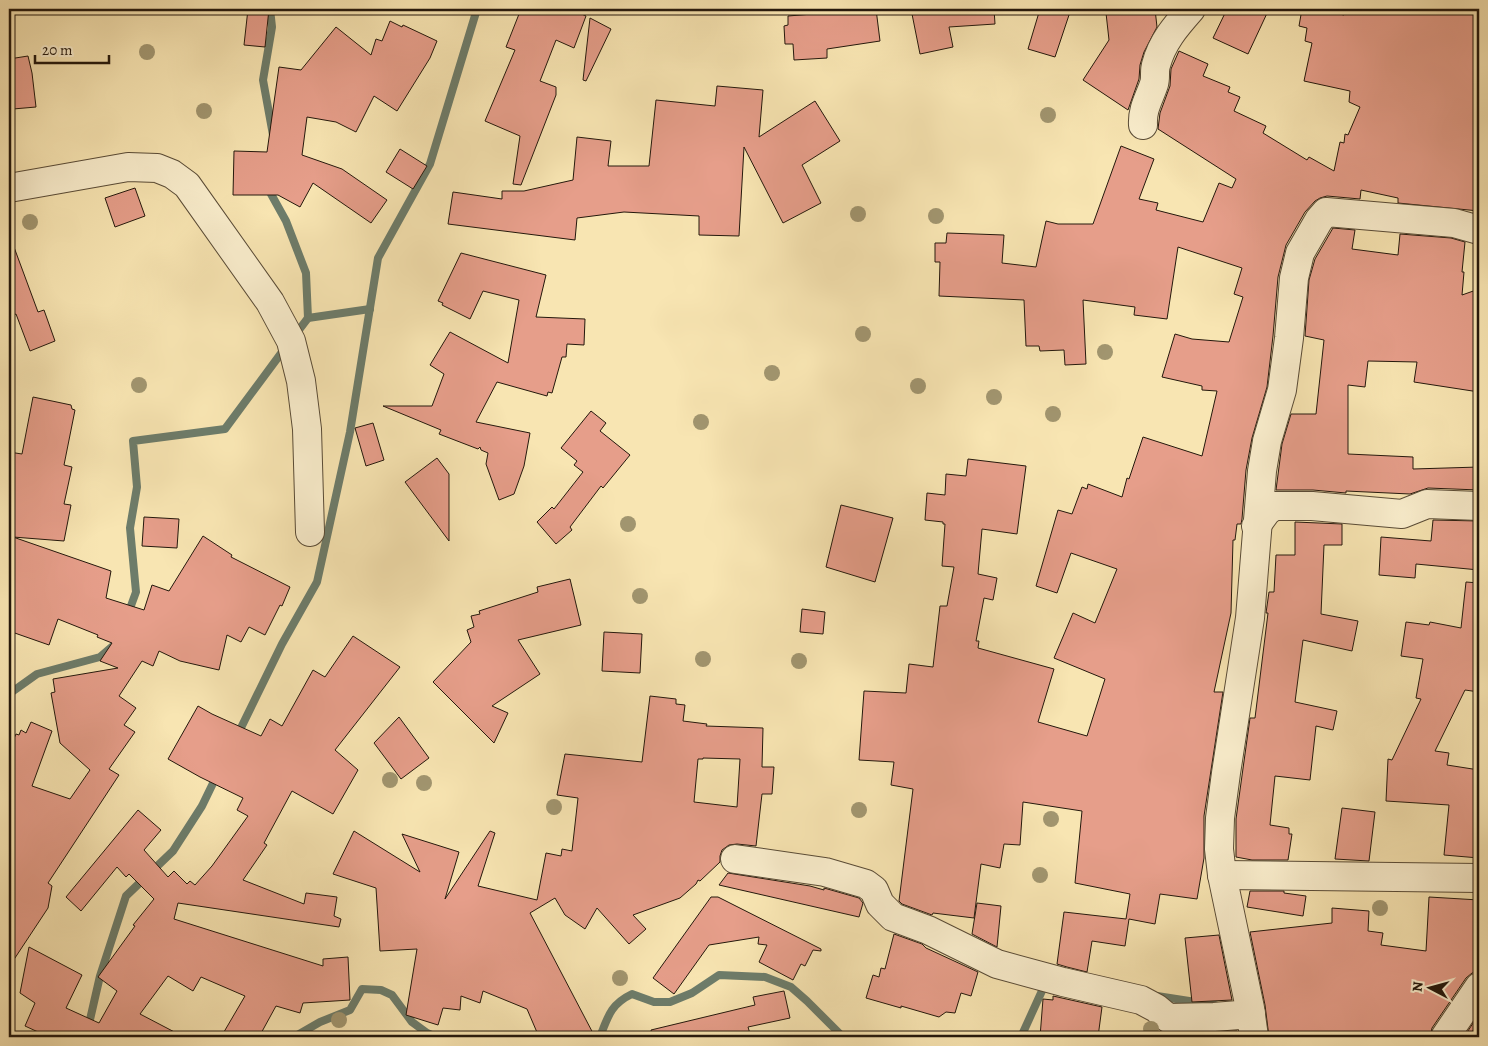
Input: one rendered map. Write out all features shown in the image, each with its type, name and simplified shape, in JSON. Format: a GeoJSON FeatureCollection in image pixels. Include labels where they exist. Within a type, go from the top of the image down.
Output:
{"type":"FeatureCollection","features":[{"type":"Feature","properties":{"kind":"street"},"geometry":{"type":"LineString","coordinates":[[1143,125],[1142,116],[1156,80],[1155,67],[1166,38],[1191,9]]}},
{"type":"Feature","properties":{"kind":"street"},"geometry":{"type":"LineString","coordinates":[[9,188],[128,166],[157,168],[172,174],[187,185],[270,302],[291,341],[301,381],[308,429],[310,532]]}},
{"type":"Feature","properties":{"kind":"street"},"geometry":{"type":"LineString","coordinates":[[735,859],[825,872],[866,884],[874,890],[880,904],[893,917],[928,930],[997,964],[1063,982],[1142,1000],[1168,1018],[1214,1017],[1252,1026],[1218,849],[1226,773],[1250,618],[1256,526],[1262,471],[1267,441],[1282,390],[1294,278],[1300,253],[1319,220],[1326,212],[1454,223],[1479,230]]}},
{"type":"Feature","properties":{"kind":"street"},"geometry":{"type":"LineString","coordinates":[[1256,526],[1267,511],[1274,506],[1312,506],[1402,514],[1427,504],[1479,506]]}},
{"type":"Feature","properties":{"kind":"street"},"geometry":{"type":"LineString","coordinates":[[1222,875],[1479,878]]}},
{"type":"Feature","properties":{"kind":"street"},"geometry":{"type":"LineString","coordinates":[[1445,1037],[1479,987]]}},
{"type":"Feature","properties":{"kind":"building"},"geometry":{"type":"Polygon","coordinates":[[[248,9],[269,9],[265,47],[244,45],[248,9]]]}},
{"type":"Feature","properties":{"kind":"building"},"geometry":{"type":"Polygon","coordinates":[[[521,9],[571,9],[586,16],[574,48],[556,40],[540,81],[556,87],[556,95],[521,185],[513,184],[520,136],[485,121],[515,50],[506,47],[521,9]]]}},
{"type":"Feature","properties":{"kind":"building"},"geometry":{"type":"Polygon","coordinates":[[[836,9],[876,9],[880,41],[827,49],[827,58],[794,60],[793,44],[785,44],[784,26],[788,25],[788,16],[837,12],[836,9]]]}},
{"type":"Feature","properties":{"kind":"building"},"geometry":{"type":"Polygon","coordinates":[[[938,9],[994,9],[995,24],[949,27],[953,47],[920,54],[912,14],[938,9]]]}},
{"type":"Feature","properties":{"kind":"building"},"geometry":{"type":"Polygon","coordinates":[[[1040,9],[1071,9],[1055,57],[1028,49],[1040,9]]]}},
{"type":"Feature","properties":{"kind":"building"},"geometry":{"type":"Polygon","coordinates":[[[1155,9],[1157,27],[1144,52],[1140,65],[1139,79],[1128,110],[1083,80],[1109,40],[1106,13],[1155,9]]]}},
{"type":"Feature","properties":{"kind":"building"},"geometry":{"type":"Polygon","coordinates":[[[1227,9],[1269,9],[1248,54],[1213,38],[1227,9]]]}},
{"type":"Feature","properties":{"kind":"building"},"geometry":{"type":"Polygon","coordinates":[[[1302,9],[1315,9],[1344,15],[1344,9],[1479,9],[1479,211],[1398,203],[1398,198],[1361,190],[1360,199],[1327,196],[1315,201],[1305,212],[1286,245],[1278,277],[1267,387],[1252,438],[1246,470],[1241,524],[1237,524],[1235,540],[1233,540],[1231,613],[1214,692],[1223,692],[1204,816],[1204,858],[1197,899],[1160,894],[1155,924],[1129,919],[1125,946],[1092,941],[1087,972],[1057,964],[1064,912],[1126,919],[1130,894],[1075,883],[1082,811],[1023,802],[1020,845],[1004,844],[1000,868],[981,864],[974,918],[933,913],[932,915],[902,904],[899,901],[913,789],[891,785],[894,762],[859,760],[864,691],[906,693],[909,664],[933,667],[940,606],[947,606],[954,567],[942,566],[945,524],[943,522],[925,520],[927,493],[945,495],[946,474],[966,476],[968,459],[1026,466],[1017,534],[982,529],[978,574],[997,578],[993,600],[984,598],[976,641],[979,641],[978,648],[1054,669],[1038,722],[1087,736],[1105,679],[1054,658],[1073,613],[1095,623],[1117,569],[1071,553],[1057,593],[1036,586],[1058,510],[1072,514],[1082,487],[1087,489],[1088,484],[1122,497],[1127,478],[1129,479],[1143,437],[1202,456],[1217,391],[1202,390],[1202,386],[1162,377],[1175,334],[1192,339],[1229,342],[1243,297],[1234,294],[1242,268],[1178,247],[1167,319],[1134,315],[1135,307],[1083,300],[1086,364],[1065,365],[1064,350],[1040,351],[1039,346],[1026,346],[1024,300],[939,296],[940,262],[935,262],[935,243],[946,243],[947,233],[1004,235],[1002,263],[1036,267],[1046,221],[1058,224],[1093,224],[1121,146],[1154,159],[1139,199],[1158,203],[1156,210],[1203,222],[1219,183],[1232,188],[1236,179],[1158,129],[1160,113],[1170,86],[1171,69],[1179,51],[1208,64],[1203,76],[1230,87],[1228,92],[1240,97],[1234,111],[1266,126],[1263,133],[1307,160],[1309,157],[1334,171],[1340,142],[1344,143],[1345,134],[1348,135],[1360,107],[1349,102],[1350,91],[1304,81],[1312,43],[1305,41],[1307,28],[1299,26],[1302,9]]]}},
{"type":"Feature","properties":{"kind":"building"},"geometry":{"type":"Polygon","coordinates":[[[590,18],[611,29],[586,81],[583,80],[590,18]]]}},
{"type":"Feature","properties":{"kind":"building"},"geometry":{"type":"Polygon","coordinates":[[[390,21],[437,41],[430,58],[397,111],[374,96],[356,132],[336,122],[307,117],[302,155],[342,169],[387,200],[371,223],[313,183],[300,207],[278,195],[233,195],[234,151],[267,152],[279,67],[301,70],[336,27],[371,55],[376,39],[382,41],[390,21]]]}},
{"type":"Feature","properties":{"kind":"building"},"geometry":{"type":"Polygon","coordinates":[[[28,56],[36,107],[13,109],[9,59],[28,56]]]}},
{"type":"Feature","properties":{"kind":"building"},"geometry":{"type":"Polygon","coordinates":[[[717,86],[763,90],[759,137],[815,101],[840,141],[802,165],[821,203],[783,223],[744,147],[739,236],[699,235],[699,216],[624,212],[577,218],[575,240],[448,224],[453,192],[502,199],[502,191],[524,191],[573,180],[577,137],[611,141],[608,166],[649,166],[656,100],[715,106],[717,86]]]}},
{"type":"Feature","properties":{"kind":"building"},"geometry":{"type":"Polygon","coordinates":[[[400,149],[427,166],[413,189],[386,172],[400,149]]]}},
{"type":"Feature","properties":{"kind":"building"},"geometry":{"type":"Polygon","coordinates":[[[135,188],[145,216],[115,227],[105,198],[135,188]]]}},
{"type":"Feature","properties":{"kind":"building"},"geometry":{"type":"Polygon","coordinates":[[[1333,228],[1355,230],[1352,249],[1398,255],[1400,234],[1451,238],[1465,242],[1462,295],[1479,289],[1479,392],[1414,382],[1417,362],[1368,361],[1365,387],[1348,385],[1348,454],[1413,457],[1413,469],[1479,467],[1479,490],[1428,488],[1410,494],[1276,490],[1282,444],[1291,414],[1316,414],[1324,340],[1305,336],[1309,280],[1315,259],[1333,228]]]}},
{"type":"Feature","properties":{"kind":"building"},"geometry":{"type":"Polygon","coordinates":[[[11,239],[38,312],[44,310],[55,341],[30,351],[16,314],[9,317],[9,240],[11,239]]]}},
{"type":"Feature","properties":{"kind":"building"},"geometry":{"type":"Polygon","coordinates":[[[461,253],[546,275],[536,317],[585,319],[584,345],[567,344],[566,357],[562,357],[552,393],[548,392],[547,396],[497,382],[476,422],[530,433],[524,466],[514,494],[499,500],[486,464],[488,453],[481,450],[480,447],[478,449],[439,434],[441,430],[383,406],[432,406],[444,374],[430,365],[450,332],[508,363],[519,300],[483,291],[470,319],[442,305],[443,303],[438,301],[461,253]]]}},
{"type":"Feature","properties":{"kind":"building"},"geometry":{"type":"Polygon","coordinates":[[[33,397],[71,405],[72,409],[75,410],[64,465],[72,467],[64,504],[71,505],[64,541],[13,537],[111,571],[106,598],[144,610],[152,585],[169,591],[203,536],[232,555],[231,557],[290,587],[282,606],[280,605],[265,635],[249,627],[241,642],[227,635],[219,670],[180,661],[159,651],[153,666],[142,661],[119,696],[136,708],[124,725],[135,732],[109,769],[119,775],[48,883],[52,886],[48,908],[9,967],[9,749],[16,734],[19,735],[21,730],[26,733],[31,722],[52,731],[32,786],[70,799],[90,770],[60,743],[51,693],[55,692],[53,679],[118,668],[100,661],[112,643],[97,637],[98,635],[58,619],[49,645],[9,631],[9,452],[22,454],[33,397]]]}},
{"type":"Feature","properties":{"kind":"building"},"geometry":{"type":"Polygon","coordinates":[[[591,411],[606,423],[600,431],[630,455],[603,488],[601,486],[570,527],[572,530],[556,544],[537,522],[552,507],[554,509],[583,472],[574,465],[577,461],[561,448],[591,411]]]}},
{"type":"Feature","properties":{"kind":"building"},"geometry":{"type":"Polygon","coordinates":[[[373,423],[384,460],[366,466],[355,428],[373,423]]]}},
{"type":"Feature","properties":{"kind":"building"},"geometry":{"type":"Polygon","coordinates":[[[437,458],[449,474],[449,541],[405,482],[437,458]]]}},
{"type":"Feature","properties":{"kind":"building"},"geometry":{"type":"Polygon","coordinates":[[[841,505],[893,518],[875,582],[826,567],[841,505]]]}},
{"type":"Feature","properties":{"kind":"building"},"geometry":{"type":"Polygon","coordinates":[[[144,517],[179,519],[177,548],[142,546],[144,517]]]}},
{"type":"Feature","properties":{"kind":"building"},"geometry":{"type":"Polygon","coordinates":[[[1433,520],[1479,521],[1479,570],[1416,564],[1415,578],[1379,575],[1381,537],[1431,541],[1433,520]]]}},
{"type":"Feature","properties":{"kind":"building"},"geometry":{"type":"Polygon","coordinates":[[[1295,522],[1342,524],[1342,545],[1324,545],[1321,614],[1358,621],[1352,651],[1303,640],[1295,702],[1337,711],[1333,730],[1316,726],[1310,780],[1275,776],[1270,825],[1289,828],[1289,834],[1292,834],[1288,860],[1252,860],[1236,857],[1236,819],[1250,718],[1255,718],[1269,592],[1274,592],[1276,555],[1295,555],[1295,522]]]}},
{"type":"Feature","properties":{"kind":"building"},"geometry":{"type":"Polygon","coordinates":[[[570,579],[581,625],[518,640],[540,674],[492,706],[508,713],[494,743],[433,682],[471,642],[467,630],[474,627],[471,616],[480,614],[479,611],[538,592],[537,587],[570,579]]]}},
{"type":"Feature","properties":{"kind":"building"},"geometry":{"type":"Polygon","coordinates":[[[1466,582],[1479,583],[1479,692],[1465,690],[1435,751],[1449,753],[1447,765],[1479,770],[1479,858],[1444,855],[1449,805],[1386,801],[1388,759],[1392,760],[1421,699],[1416,698],[1423,659],[1401,656],[1406,622],[1429,625],[1430,622],[1461,628],[1466,582]]]}},
{"type":"Feature","properties":{"kind":"building"},"geometry":{"type":"Polygon","coordinates":[[[802,609],[825,612],[823,634],[800,632],[802,609]]]}},
{"type":"Feature","properties":{"kind":"building"},"geometry":{"type":"Polygon","coordinates":[[[604,632],[642,634],[640,673],[602,671],[604,632]]]}},
{"type":"Feature","properties":{"kind":"building"},"geometry":{"type":"Polygon","coordinates":[[[353,636],[400,667],[335,750],[358,770],[333,814],[292,791],[264,843],[267,845],[243,880],[304,904],[306,893],[337,897],[334,916],[341,919],[339,927],[178,903],[174,919],[323,966],[323,959],[348,957],[350,1000],[303,1003],[300,1013],[276,1006],[259,1037],[221,1037],[245,996],[201,977],[193,991],[168,976],[140,1014],[184,1037],[49,1037],[25,1026],[35,1003],[20,993],[29,947],[82,975],[66,1008],[99,1023],[117,991],[98,977],[135,926],[133,925],[154,899],[129,874],[126,877],[117,867],[81,911],[66,897],[138,810],[161,830],[144,850],[168,877],[174,871],[187,884],[190,881],[195,885],[212,866],[248,816],[237,810],[243,798],[168,759],[198,706],[261,736],[270,719],[282,726],[313,670],[325,677],[353,636]]]}},
{"type":"Feature","properties":{"kind":"building"},"geometry":{"type":"Polygon","coordinates":[[[650,696],[676,699],[676,704],[685,705],[683,721],[707,724],[706,726],[763,728],[762,767],[774,767],[772,794],[762,794],[756,846],[729,845],[722,850],[720,862],[680,898],[633,915],[646,929],[629,944],[597,908],[585,929],[565,915],[555,898],[530,913],[595,1037],[539,1037],[527,1009],[483,991],[480,1003],[461,996],[460,1010],[443,1008],[438,1025],[406,1015],[417,949],[380,951],[376,888],[333,874],[354,831],[420,872],[402,834],[459,852],[445,899],[490,831],[495,833],[478,886],[537,900],[546,853],[561,856],[562,849],[572,851],[578,798],[557,795],[565,754],[642,762],[650,696]],[[698,759],[694,802],[737,807],[740,759],[698,759]]]}},
{"type":"Feature","properties":{"kind":"building"},"geometry":{"type":"Polygon","coordinates":[[[399,717],[429,758],[401,779],[374,743],[399,717]]]}},
{"type":"Feature","properties":{"kind":"building"},"geometry":{"type":"Polygon","coordinates":[[[1342,808],[1375,812],[1369,861],[1335,859],[1342,808]]]}},
{"type":"Feature","properties":{"kind":"building"},"geometry":{"type":"Polygon","coordinates":[[[728,873],[824,890],[824,888],[859,898],[863,903],[859,917],[719,885],[728,873]]]}},
{"type":"Feature","properties":{"kind":"building"},"geometry":{"type":"Polygon","coordinates":[[[1250,891],[1284,891],[1284,893],[1306,896],[1303,916],[1247,907],[1250,891]]]}},
{"type":"Feature","properties":{"kind":"building"},"geometry":{"type":"Polygon","coordinates":[[[711,897],[718,897],[821,949],[821,951],[813,950],[805,966],[801,964],[793,980],[759,962],[767,945],[758,944],[759,937],[709,945],[674,994],[653,978],[711,897]]]}},
{"type":"Feature","properties":{"kind":"building"},"geometry":{"type":"Polygon","coordinates":[[[1429,897],[1479,900],[1479,972],[1472,973],[1466,978],[1432,1028],[1430,1037],[1310,1037],[1310,1033],[1285,1037],[1269,1037],[1265,1005],[1250,932],[1332,923],[1332,908],[1369,911],[1368,931],[1383,933],[1381,945],[1426,951],[1429,897]]]}},
{"type":"Feature","properties":{"kind":"building"},"geometry":{"type":"Polygon","coordinates":[[[977,903],[1001,906],[997,947],[972,934],[977,903]]]}},
{"type":"Feature","properties":{"kind":"building"},"geometry":{"type":"Polygon","coordinates":[[[894,934],[922,944],[926,948],[978,972],[971,996],[961,993],[955,1013],[946,1012],[939,1017],[866,998],[873,975],[879,977],[881,968],[885,969],[894,934]]]}},
{"type":"Feature","properties":{"kind":"building"},"geometry":{"type":"Polygon","coordinates":[[[1219,935],[1232,1000],[1192,1002],[1185,938],[1219,935]]]}},
{"type":"Feature","properties":{"kind":"building"},"geometry":{"type":"Polygon","coordinates":[[[784,991],[790,1018],[748,1027],[751,1037],[652,1037],[651,1030],[755,1005],[753,997],[784,991]]]}},
{"type":"Feature","properties":{"kind":"building"},"geometry":{"type":"Polygon","coordinates":[[[1053,996],[1102,1007],[1098,1037],[1040,1037],[1043,999],[1053,1000],[1053,996]]]}},
{"type":"Feature","properties":{"kind":"building"},"geometry":{"type":"Polygon","coordinates":[[[1479,1014],[1479,1021],[1469,1037],[1464,1037],[1479,1014]]]}},
{"type":"Feature","properties":{"kind":"building"},"geometry":{"type":"Polygon","coordinates":[[[1237,1031],[1238,1037],[1196,1037],[1195,1033],[1237,1031]]]}},
{"type":"Feature","properties":{"kind":"waterway"},"geometry":{"type":"LineString","coordinates":[[270,9],[272,27],[263,80],[273,135]]}},
{"type":"Feature","properties":{"kind":"waterway"},"geometry":{"type":"LineString","coordinates":[[237,736],[282,644],[317,582],[350,432],[378,258],[430,164],[477,9]]}},
{"type":"Feature","properties":{"kind":"waterway"},"geometry":{"type":"LineString","coordinates":[[271,186],[271,194],[286,221],[306,273],[308,318]]}},
{"type":"Feature","properties":{"kind":"waterway"},"geometry":{"type":"LineString","coordinates":[[295,335],[308,318],[370,309]]}},
{"type":"Feature","properties":{"kind":"waterway"},"geometry":{"type":"LineString","coordinates":[[128,614],[136,592],[130,528],[137,487],[133,441],[225,429],[285,348]]}},
{"type":"Feature","properties":{"kind":"waterway"},"geometry":{"type":"LineString","coordinates":[[9,694],[37,674],[100,657],[114,645]]}},
{"type":"Feature","properties":{"kind":"waterway"},"geometry":{"type":"LineString","coordinates":[[86,1037],[100,976],[126,896],[173,851],[202,806],[217,775]]}},
{"type":"Feature","properties":{"kind":"waterway"},"geometry":{"type":"LineString","coordinates":[[600,1037],[611,1011],[619,1002],[632,994],[654,1002],[670,1002],[692,993],[719,975],[765,977],[791,987],[843,1037]]}},
{"type":"Feature","properties":{"kind":"waterway"},"geometry":{"type":"LineString","coordinates":[[1021,1037],[1046,982]]}},
{"type":"Feature","properties":{"kind":"waterway"},"geometry":{"type":"LineString","coordinates":[[294,1037],[320,1022],[350,1010],[362,989],[381,990],[392,995],[412,1022],[436,1037]]}},
{"type":"Feature","properties":{"kind":"waterway"},"geometry":{"type":"LineString","coordinates":[[1157,996],[1215,1005]]}}]}
